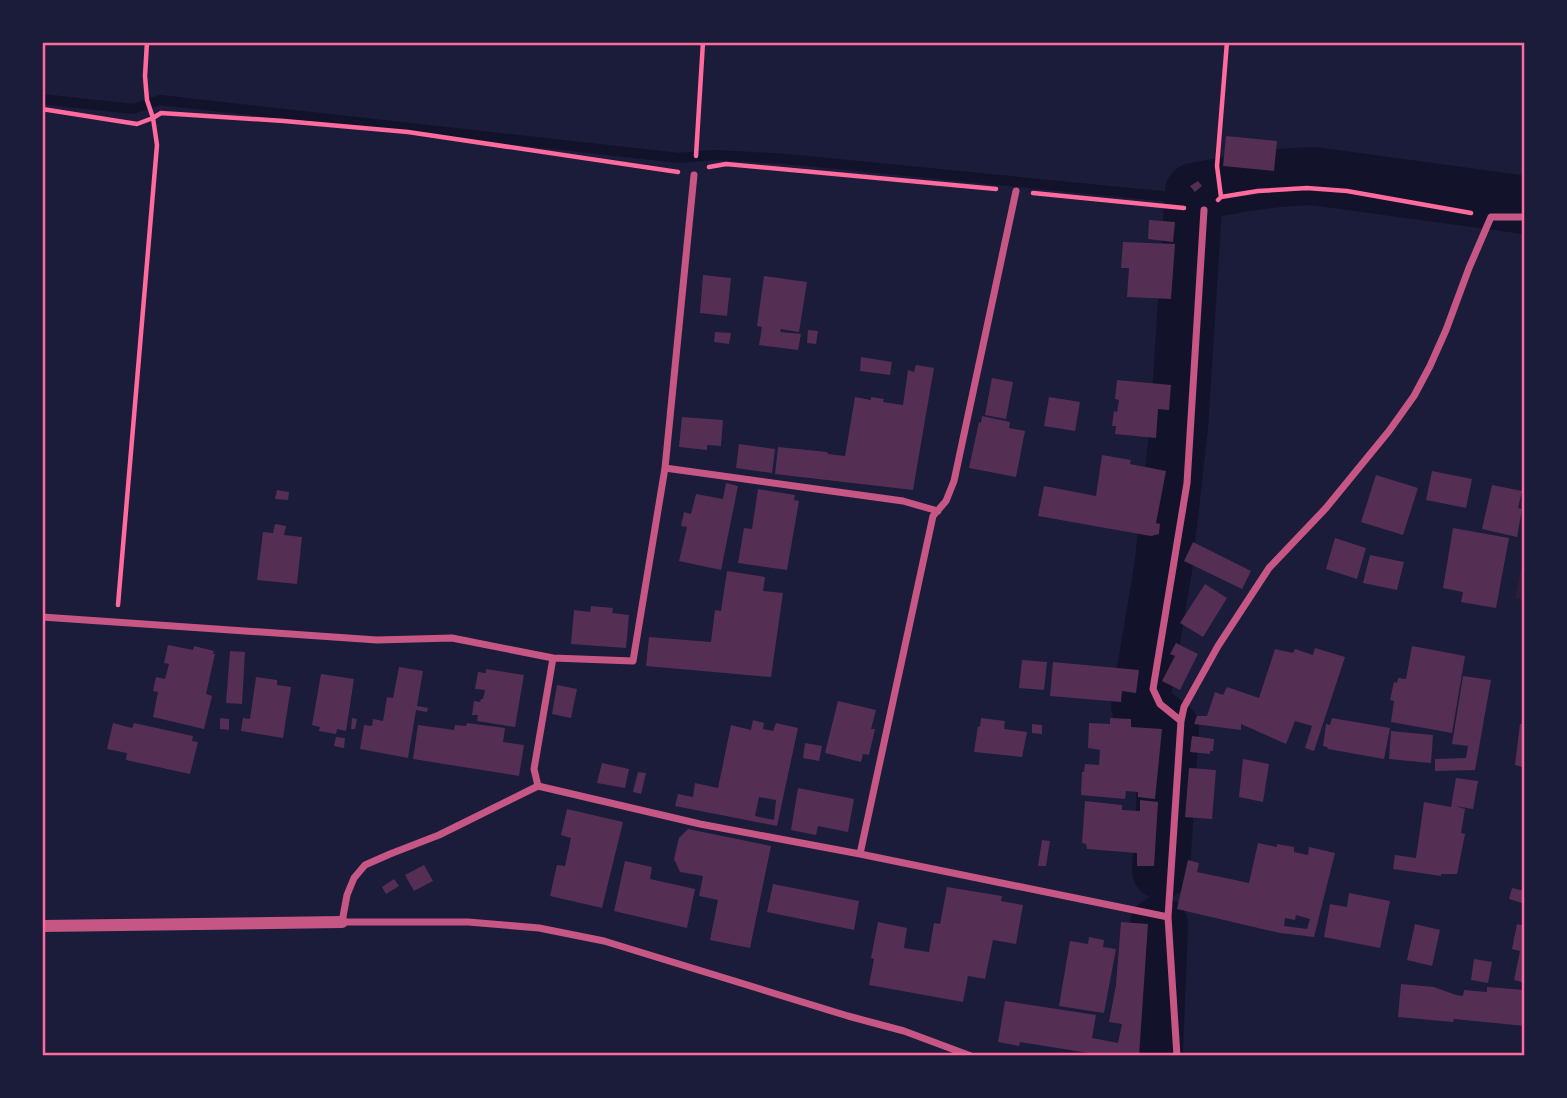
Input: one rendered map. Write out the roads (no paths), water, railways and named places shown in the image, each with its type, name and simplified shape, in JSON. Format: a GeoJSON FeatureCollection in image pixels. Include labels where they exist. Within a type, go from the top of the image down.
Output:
{"type":"FeatureCollection","features":[{"type":"Feature","properties":{"kind":"street"},"geometry":{"type":"LineString","coordinates":[[42,617],[377,640],[452,638],[553,658],[633,661],[665,468],[694,175]]}},
{"type":"Feature","properties":{"kind":"street"},"geometry":{"type":"LineString","coordinates":[[860,854],[927,539],[933,516],[946,501],[954,481],[1016,191]]}},
{"type":"Feature","properties":{"kind":"street"},"geometry":{"type":"LineString","coordinates":[[1181,721],[1160,705],[1153,689],[1186,483],[1204,210]]}},
{"type":"Feature","properties":{"kind":"street"},"geometry":{"type":"LineString","coordinates":[[1177,1056],[1168,917],[1184,707],[1218,646],[1269,568],[1326,508],[1390,431],[1414,396],[1447,330],[1490,217],[1525,217]]}},
{"type":"Feature","properties":{"kind":"street"},"geometry":{"type":"LineString","coordinates":[[665,468],[903,501],[938,511]]}},
{"type":"Feature","properties":{"kind":"street"},"geometry":{"type":"LineString","coordinates":[[538,786],[534,769],[553,658]]}},
{"type":"Feature","properties":{"kind":"street"},"geometry":{"type":"LineString","coordinates":[[342,922],[346,895],[354,878],[365,865],[439,835],[538,786],[701,824],[1168,917]]}},
{"type":"Feature","properties":{"kind":"street"},"geometry":{"type":"LineString","coordinates":[[42,926],[468,922],[539,928],[591,939],[904,1031],[971,1056]]}},
{"type":"Feature","properties":{"kind":"waterway"},"geometry":{"type":"LineString","coordinates":[[42,99],[133,109],[160,100],[679,158],[714,155],[787,159],[1171,197],[1194,192]]}},
{"type":"Feature","properties":{"kind":"waterway"},"geometry":{"type":"LineString","coordinates":[[1161,870],[1170,728],[1140,706],[1163,569],[1179,427],[1194,192],[1253,181],[1313,176],[1525,205]]}},
{"type":"Feature","properties":{"kind":"waterway"},"geometry":{"type":"LineString","coordinates":[[1154,1049],[1159,925]]}}]}
